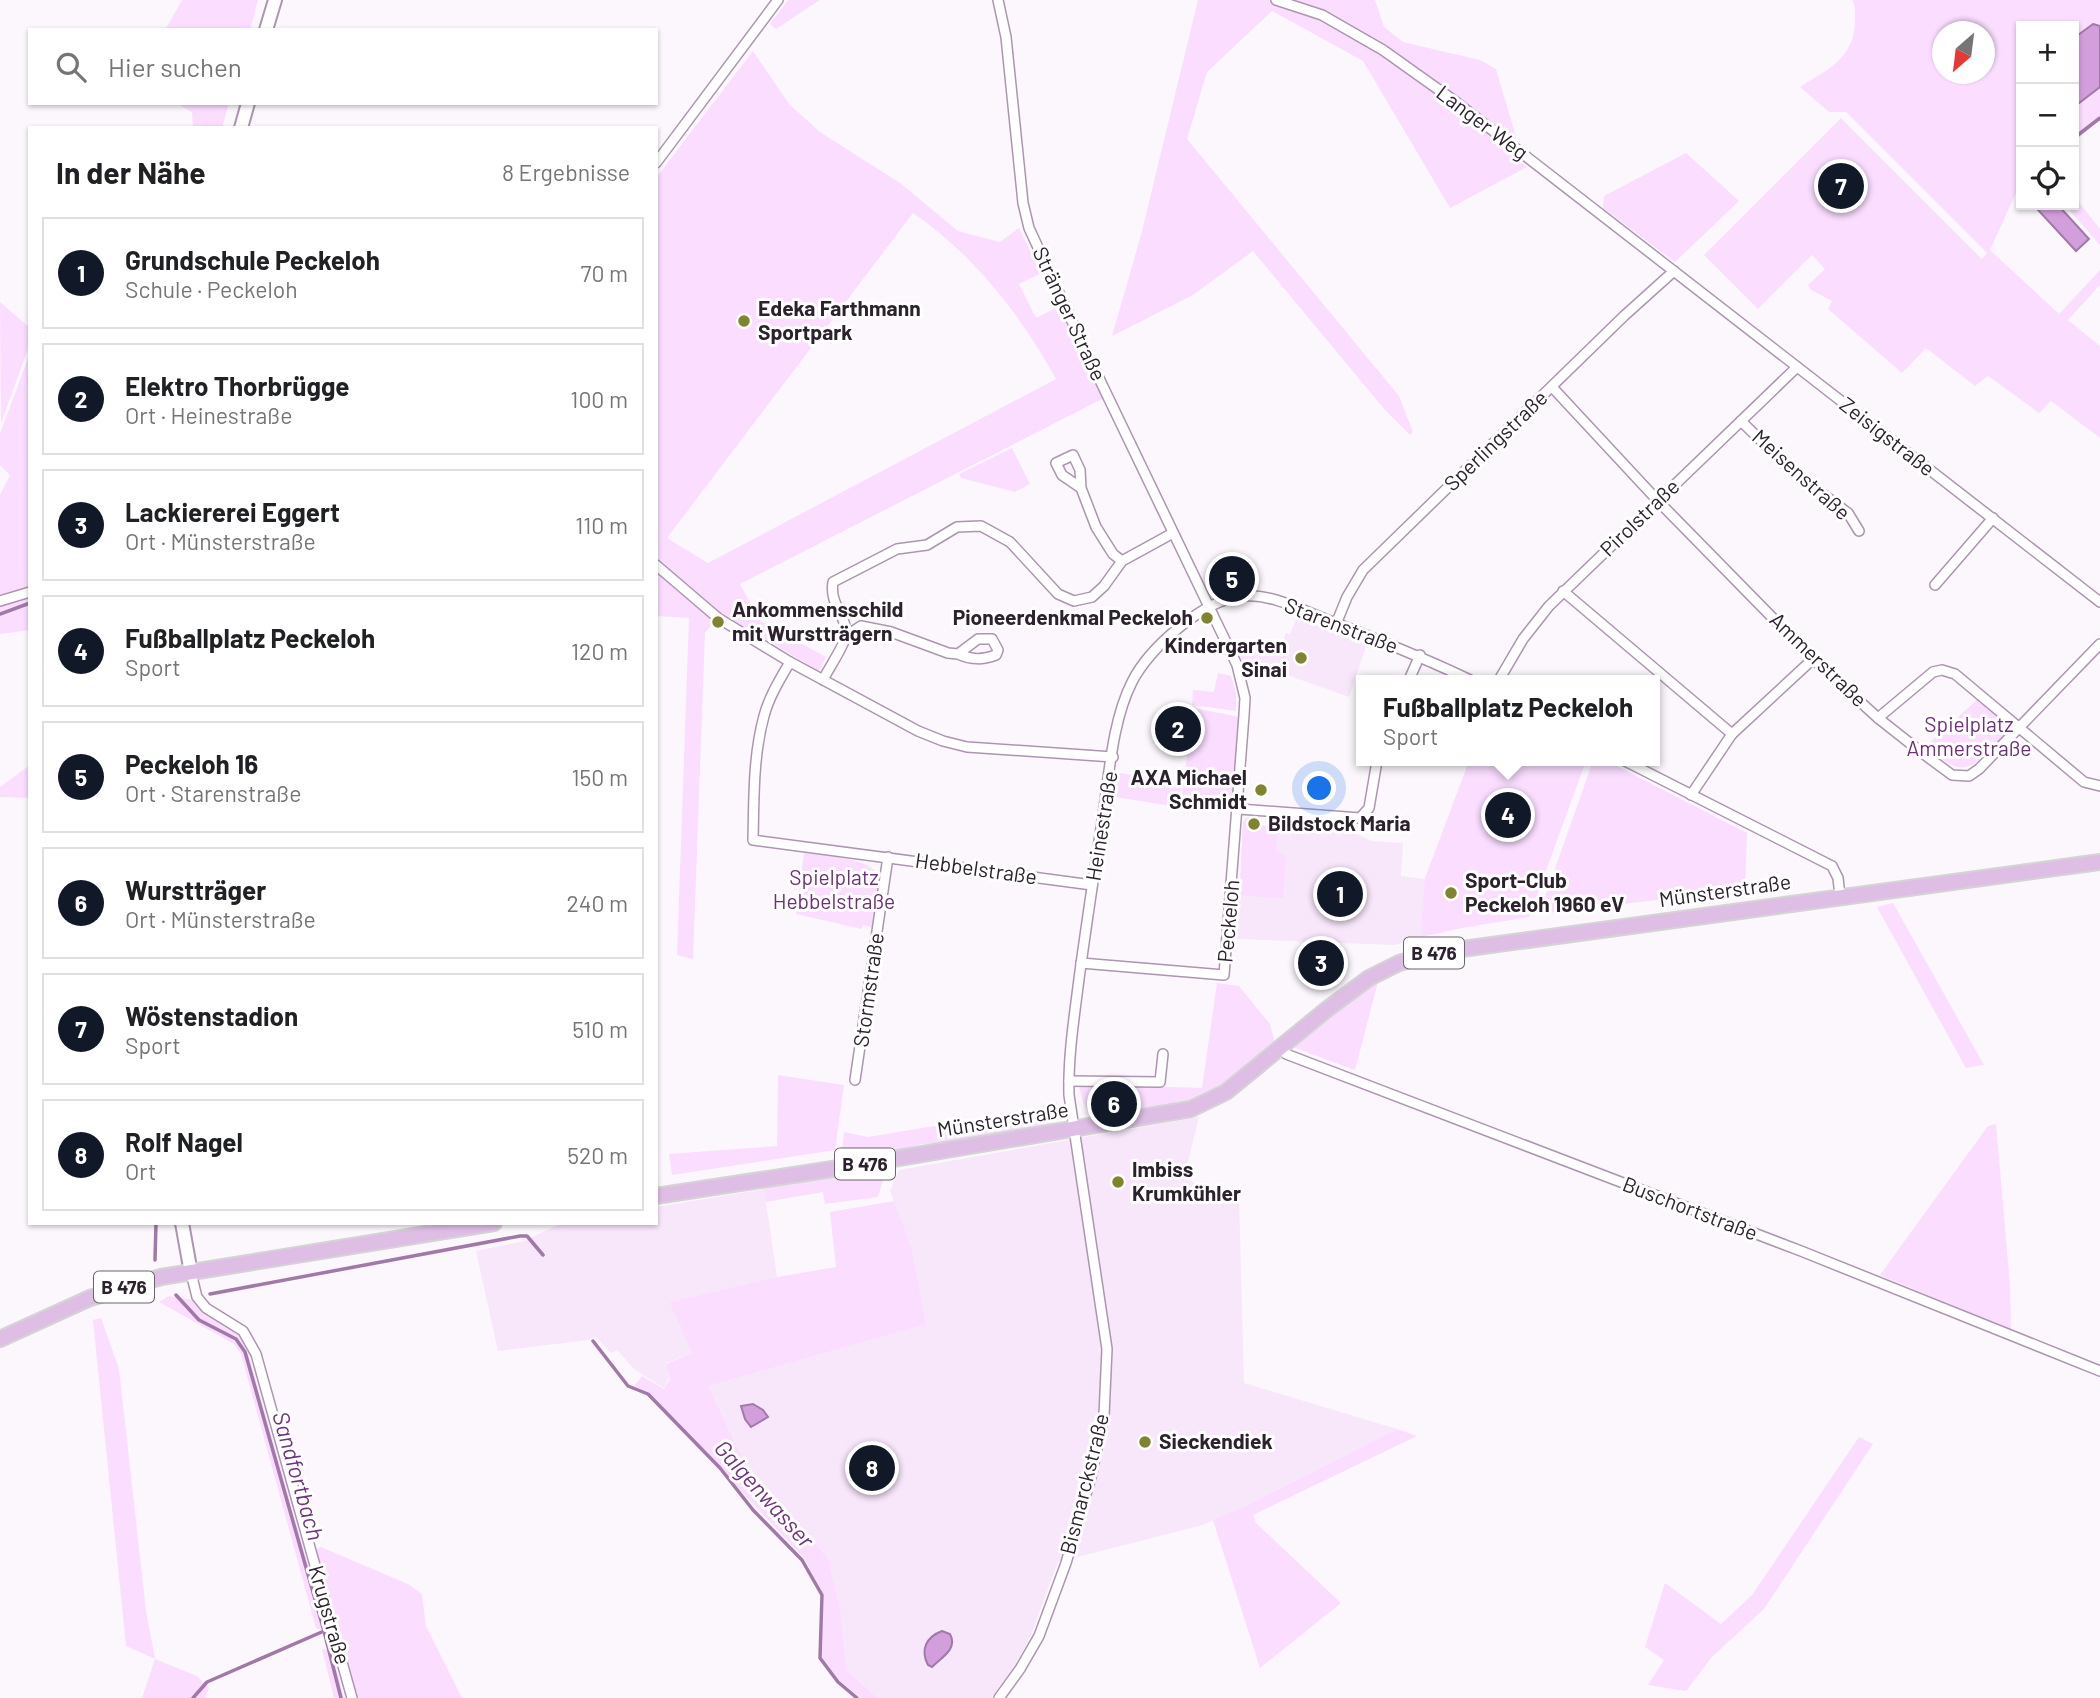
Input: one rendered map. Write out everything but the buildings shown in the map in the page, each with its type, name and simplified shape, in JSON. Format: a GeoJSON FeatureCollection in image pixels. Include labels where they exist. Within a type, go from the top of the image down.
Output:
{"type":"FeatureCollection","features":[{"type":"Feature","properties":{"kind":"main road"},"geometry":{"type":"LineString","coordinates":[[267,28],[275,0]]}},
{"type":"Feature","properties":{"kind":"main road"},"geometry":{"type":"LineString","coordinates":[[242,126],[247,105]]}},
{"type":"Feature","properties":{"kind":"main road","name":"Münsterstraße"},"geometry":{"type":"LineString","coordinates":[[658,1196],[1160,1116],[1203,1105],[1226,1092],[1358,985],[1384,970],[1417,958],[1509,941],[2100,862]]}},
{"type":"Feature","properties":{"kind":"main road"},"geometry":{"type":"LineString","coordinates":[[182,1225],[191,1273]]}},
{"type":"Feature","properties":{"kind":"main road","name":"B 476"},"geometry":{"type":"LineString","coordinates":[[0,1339],[90,1298],[161,1278],[470,1225]]}},
{"type":"Feature","properties":{"kind":"street"},"geometry":{"type":"LineString","coordinates":[[658,160],[778,0]]}},
{"type":"Feature","properties":{"kind":"street","name":"Stränger Straße"},"geometry":{"type":"LineString","coordinates":[[998,0],[1006,37],[1023,202],[1029,228],[1209,608]]}},
{"type":"Feature","properties":{"kind":"street","name":"Langer Weg"},"geometry":{"type":"LineString","coordinates":[[1276,0],[1322,15],[1383,50],[1456,102],[1674,271]]}},
{"type":"Feature","properties":{"kind":"street","name":"Zeisigstraße"},"geometry":{"type":"LineString","coordinates":[[1674,271],[2100,602]]}},
{"type":"Feature","properties":{"kind":"street","name":"Sperlingstraße"},"geometry":{"type":"LineString","coordinates":[[1336,624],[1347,597],[1363,570],[1674,271]]}},
{"type":"Feature","properties":{"kind":"street","name":"Pirolstraße"},"geometry":{"type":"LineString","coordinates":[[1502,675],[1523,639],[1563,591],[1797,367]]}},
{"type":"Feature","properties":{"kind":"street","name":"Ammerstraße"},"geometry":{"type":"LineString","coordinates":[[1552,387],[1658,501],[1814,659],[1878,718],[1952,775],[1969,776],[2100,644]]}},
{"type":"Feature","properties":{"kind":"street","name":"Meisenstraße"},"geometry":{"type":"LineString","coordinates":[[1741,421],[1791,470],[1848,513],[1859,531]]}},
{"type":"Feature","properties":{"kind":"street"},"geometry":{"type":"LineString","coordinates":[[1082,488],[1096,527],[1114,554],[1122,561]]}},
{"type":"Feature","properties":{"kind":"street"},"geometry":{"type":"LineString","coordinates":[[1935,585],[1993,518]]}},
{"type":"Feature","properties":{"kind":"street"},"geometry":{"type":"LineString","coordinates":[[846,636],[842,618],[831,595],[833,582],[897,549],[927,545],[957,527],[981,526],[1010,542],[1058,594],[1074,601],[1092,597],[1104,586],[1122,561],[1173,533]]}},
{"type":"Feature","properties":{"kind":"street"},"geometry":{"type":"LineString","coordinates":[[658,567],[718,618],[790,662],[918,731],[967,747],[1113,757]]}},
{"type":"Feature","properties":{"kind":"street"},"geometry":{"type":"LineString","coordinates":[[1563,591],[1732,734]]}},
{"type":"Feature","properties":{"kind":"street"},"geometry":{"type":"LineString","coordinates":[[0,601],[28,593]]}},
{"type":"Feature","properties":{"kind":"street","name":"Starenstraße"},"geometry":{"type":"LineString","coordinates":[[1209,608],[1234,597],[1258,596],[1420,655],[1460,675]]}},
{"type":"Feature","properties":{"kind":"street","name":"Heinestraße"},"geometry":{"type":"LineString","coordinates":[[1074,1130],[1069,1080],[1070,1040],[1092,885],[1124,699],[1142,663],[1158,645],[1179,627],[1209,608]]}},
{"type":"Feature","properties":{"kind":"street","name":"Peckeloh"},"geometry":{"type":"LineString","coordinates":[[1082,963],[1224,975],[1239,809],[1245,698],[1237,665],[1209,608]]}},
{"type":"Feature","properties":{"kind":"street"},"geometry":{"type":"LineString","coordinates":[[823,680],[846,636],[861,626],[891,632],[948,653],[958,654]]}},
{"type":"Feature","properties":{"kind":"street"},"geometry":{"type":"LineString","coordinates":[[1411,675],[1420,655]]}},
{"type":"Feature","properties":{"kind":"street"},"geometry":{"type":"LineString","coordinates":[[1691,795],[1732,734],[1814,659]]}},
{"type":"Feature","properties":{"kind":"street","name":"Hebbelstraße"},"geometry":{"type":"LineString","coordinates":[[790,662],[777,682],[764,715],[756,755],[753,840],[1092,885]]}},
{"type":"Feature","properties":{"kind":"street"},"geometry":{"type":"LineString","coordinates":[[1878,718],[1933,671],[1942,670],[1955,674],[2021,726],[2084,782],[2100,786]]}},
{"type":"Feature","properties":{"kind":"street"},"geometry":{"type":"LineString","coordinates":[[1239,809],[1360,818],[1368,808],[1376,766]]}},
{"type":"Feature","properties":{"kind":"street"},"geometry":{"type":"LineString","coordinates":[[1635,766],[1832,866],[1838,878],[1840,896]]}},
{"type":"Feature","properties":{"kind":"street","name":"Stormstraße"},"geometry":{"type":"LineString","coordinates":[[855,1080],[888,857]]}},
{"type":"Feature","properties":{"kind":"street","name":"Buschortstraße"},"geometry":{"type":"LineString","coordinates":[[1282,1047],[1286,1054],[1813,1256],[2100,1371]]}},
{"type":"Feature","properties":{"kind":"street"},"geometry":{"type":"LineString","coordinates":[[1069,1080],[1160,1082],[1163,1054]]}},
{"type":"Feature","properties":{"kind":"street","name":"Bismarckstraße"},"geometry":{"type":"LineString","coordinates":[[999,1698],[1020,1670],[1039,1636],[1078,1528],[1104,1415],[1107,1349],[1074,1130]]}},
{"type":"Feature","properties":{"kind":"street","name":"Krugstraße"},"geometry":{"type":"LineString","coordinates":[[191,1273],[197,1297],[206,1308],[243,1331],[256,1354],[352,1698]]}},
{"type":"Feature","properties":{"kind":"shaded area"},"geometry":{"type":"Polygon","coordinates":[[[2093,24],[2100,26],[2100,87],[2079,103],[2079,84],[2079,34],[2093,24]]]}},
{"type":"Feature","properties":{"kind":"shaded area"},"geometry":{"type":"Polygon","coordinates":[[[2038,210],[2063,210],[2089,239],[2076,251],[2038,210]]]}},
{"type":"Feature","properties":{"kind":"shaded area","name":"Kindergarten Sinai"},"geometry":{"type":"Polygon","coordinates":[[[1297,617],[1367,644],[1349,697],[1273,670],[1246,675],[1237,648],[1245,644],[1246,640],[1278,653],[1286,633],[1290,634],[1297,617]]]}},
{"type":"Feature","properties":{"kind":"shaded area"},"geometry":{"type":"Polygon","coordinates":[[[1254,817],[1254,825],[1357,834],[1371,841],[1403,843],[1401,876],[1431,880],[1453,926],[1395,945],[1237,939],[1243,822],[1246,818],[1254,817]]]}},
{"type":"Feature","properties":{"kind":"shaded area"},"geometry":{"type":"Polygon","coordinates":[[[1199,1117],[1184,1179],[1239,1198],[1244,1383],[1397,1429],[1203,1525],[1058,1562],[1031,1635],[1014,1667],[991,1698],[878,1698],[846,1670],[841,1613],[828,1558],[746,1463],[708,1386],[926,1324],[912,1250],[890,1191],[899,1170],[1199,1117]]]}},
{"type":"Feature","properties":{"kind":"shaded area"},"geometry":{"type":"Polygon","coordinates":[[[764,1189],[777,1277],[669,1302],[692,1353],[666,1363],[669,1378],[664,1388],[634,1369],[617,1350],[611,1353],[595,1336],[589,1340],[498,1351],[476,1251],[524,1241],[558,1225],[658,1225],[658,1207],[764,1189]]]}},
{"type":"Feature","properties":{"kind":"shaded area"},"geometry":{"type":"Polygon","coordinates":[[[753,1404],[768,1417],[751,1427],[741,1406],[753,1404]]]}},
{"type":"Feature","properties":{"kind":"shaded area"},"geometry":{"type":"Polygon","coordinates":[[[942,1631],[950,1634],[952,1644],[948,1652],[932,1667],[926,1659],[926,1645],[928,1640],[942,1631]]]}},
{"type":"Feature","properties":{"kind":"green space"},"geometry":{"type":"Polygon","coordinates":[[[182,0],[258,0],[251,28],[166,28],[182,0]]]}},
{"type":"Feature","properties":{"kind":"green space"},"geometry":{"type":"Polygon","coordinates":[[[788,0],[820,0],[776,29],[770,24],[788,0]]]}},
{"type":"Feature","properties":{"kind":"green space"},"geometry":{"type":"Polygon","coordinates":[[[1198,0],[1375,0],[1384,27],[1403,42],[1480,60],[1496,69],[1516,137],[1506,151],[1527,167],[1450,208],[1363,61],[1272,11],[1207,72],[1187,139],[1399,396],[1413,432],[1410,435],[1385,410],[1253,251],[1193,295],[1112,336],[1141,235],[1198,0]]]}},
{"type":"Feature","properties":{"kind":"green space"},"geometry":{"type":"Polygon","coordinates":[[[1852,0],[2100,0],[2100,26],[2093,25],[2079,35],[2079,21],[2016,21],[2016,193],[1990,250],[2059,314],[2100,270],[2100,285],[2068,320],[2100,346],[2100,438],[2051,401],[2039,413],[1988,376],[1975,386],[1926,348],[1902,373],[1828,309],[1832,301],[1811,290],[1808,285],[1825,269],[1812,255],[1758,309],[1704,255],[1841,118],[1982,259],[1987,253],[1846,112],[1829,112],[1800,87],[1837,62],[1844,54],[1853,34],[1855,13],[1852,0]]]}},
{"type":"Feature","properties":{"kind":"green space","name":"Edeka Farthmann Sportpark"},"geometry":{"type":"Polygon","coordinates":[[[753,51],[789,104],[820,132],[900,183],[958,231],[1000,242],[1019,228],[1041,273],[1019,284],[1036,318],[1058,307],[1104,398],[740,584],[759,620],[826,657],[819,671],[721,613],[705,633],[693,959],[677,955],[689,618],[658,616],[658,175],[753,51]],[[913,213],[667,538],[708,563],[1056,379],[1011,309],[976,267],[913,213]]]}},
{"type":"Feature","properties":{"kind":"green space"},"geometry":{"type":"Polygon","coordinates":[[[2100,87],[2100,119],[2079,138],[2079,103],[2100,87]]]}},
{"type":"Feature","properties":{"kind":"green space"},"geometry":{"type":"Polygon","coordinates":[[[180,105],[228,105],[223,126],[193,126],[192,112],[180,105]]]}},
{"type":"Feature","properties":{"kind":"green space"},"geometry":{"type":"Polygon","coordinates":[[[1686,153],[1739,201],[1675,262],[1603,208],[1604,196],[1686,153]]]}},
{"type":"Feature","properties":{"kind":"green space"},"geometry":{"type":"Polygon","coordinates":[[[2079,202],[2100,229],[2100,245],[2069,210],[2079,210],[2079,202]]]}},
{"type":"Feature","properties":{"kind":"green space"},"geometry":{"type":"Polygon","coordinates":[[[0,302],[28,326],[28,349],[1,423],[0,302]]]}},
{"type":"Feature","properties":{"kind":"green space"},"geometry":{"type":"Polygon","coordinates":[[[28,358],[28,630],[0,634],[0,495],[10,475],[0,465],[0,434],[28,358]]]}},
{"type":"Feature","properties":{"kind":"green space"},"geometry":{"type":"Polygon","coordinates":[[[1012,448],[1030,484],[1015,492],[961,478],[959,474],[1012,448]]]}},
{"type":"Feature","properties":{"kind":"green space"},"geometry":{"type":"Polygon","coordinates":[[[1218,673],[1231,676],[1236,693],[1236,711],[1192,705],[1193,690],[1214,692],[1218,673]]]}},
{"type":"Feature","properties":{"kind":"green space","name":"Spielplatz Ammerstraße"},"geometry":{"type":"Polygon","coordinates":[[[1978,699],[2012,728],[1974,764],[1967,767],[1955,766],[1926,746],[1978,699]]]}},
{"type":"Feature","properties":{"kind":"green space"},"geometry":{"type":"Polygon","coordinates":[[[1194,708],[1240,717],[1231,805],[1180,807],[1194,708]]]}},
{"type":"Feature","properties":{"kind":"green space"},"geometry":{"type":"Polygon","coordinates":[[[28,766],[28,798],[0,797],[0,787],[28,766]]]}},
{"type":"Feature","properties":{"kind":"green space"},"geometry":{"type":"Polygon","coordinates":[[[1467,766],[1584,766],[1529,917],[1421,937],[1425,878],[1467,766]]]}},
{"type":"Feature","properties":{"kind":"green space"},"geometry":{"type":"Polygon","coordinates":[[[1591,766],[1617,766],[1747,833],[1745,893],[1732,891],[1539,914],[1591,766]]]}},
{"type":"Feature","properties":{"kind":"green space"},"geometry":{"type":"Polygon","coordinates":[[[1119,773],[1182,782],[1178,807],[1115,797],[1119,773]]]}},
{"type":"Feature","properties":{"kind":"green space"},"geometry":{"type":"Polygon","coordinates":[[[1253,817],[1253,825],[1277,827],[1276,853],[1286,854],[1283,898],[1240,895],[1243,822],[1246,818],[1253,817]]]}},
{"type":"Feature","properties":{"kind":"green space","name":"Spielplatz Hebbelstraße"},"geometry":{"type":"Polygon","coordinates":[[[804,853],[858,862],[875,871],[878,889],[872,927],[863,925],[862,929],[796,914],[804,853]]]}},
{"type":"Feature","properties":{"kind":"green space"},"geometry":{"type":"Polygon","coordinates":[[[1893,903],[1984,1065],[1966,1068],[1877,907],[1893,903]]]}},
{"type":"Feature","properties":{"kind":"green space"},"geometry":{"type":"Polygon","coordinates":[[[1379,978],[1355,1070],[1293,1047],[1365,987],[1379,978]]]}},
{"type":"Feature","properties":{"kind":"green space"},"geometry":{"type":"Polygon","coordinates":[[[1217,983],[1239,986],[1270,1024],[1275,1043],[1215,1093],[1196,1102],[1108,1118],[1094,1118],[1084,1102],[1079,1084],[1202,1088],[1217,983]]]}},
{"type":"Feature","properties":{"kind":"green space"},"geometry":{"type":"Polygon","coordinates":[[[778,1075],[844,1085],[835,1150],[672,1175],[669,1154],[777,1146],[778,1075]]]}},
{"type":"Feature","properties":{"kind":"green space"},"geometry":{"type":"Polygon","coordinates":[[[1057,1102],[1056,1117],[1048,1128],[960,1142],[922,1144],[841,1160],[844,1132],[868,1137],[1026,1111],[1057,1102]]]}},
{"type":"Feature","properties":{"kind":"green space"},"geometry":{"type":"Polygon","coordinates":[[[1996,1124],[2010,1285],[2011,1330],[1880,1275],[1988,1126],[1996,1124]]]}},
{"type":"Feature","properties":{"kind":"green space"},"geometry":{"type":"Polygon","coordinates":[[[878,1169],[883,1180],[878,1197],[825,1204],[823,1192],[766,1202],[764,1189],[878,1169]]]}},
{"type":"Feature","properties":{"kind":"green space"},"geometry":{"type":"Polygon","coordinates":[[[894,1201],[912,1250],[926,1324],[708,1386],[746,1464],[828,1558],[841,1613],[846,1670],[878,1698],[861,1698],[839,1680],[822,1658],[824,1595],[804,1558],[648,1392],[634,1386],[642,1376],[664,1389],[670,1379],[666,1364],[692,1353],[669,1302],[777,1277],[836,1267],[830,1212],[894,1201]]]}},
{"type":"Feature","properties":{"kind":"green space"},"geometry":{"type":"Polygon","coordinates":[[[169,1296],[192,1300],[203,1312],[237,1332],[245,1342],[327,1632],[316,1628],[241,1354],[234,1344],[159,1302],[169,1296]]]}},
{"type":"Feature","properties":{"kind":"green space"},"geometry":{"type":"Polygon","coordinates":[[[101,1318],[119,1369],[146,1611],[155,1659],[126,1646],[93,1320],[101,1318]]]}},
{"type":"Feature","properties":{"kind":"green space"},"geometry":{"type":"Polygon","coordinates":[[[1397,1429],[1417,1436],[1253,1515],[1256,1523],[1341,1603],[1260,1668],[1213,1520],[1397,1429]]]}},
{"type":"Feature","properties":{"kind":"green space"},"geometry":{"type":"Polygon","coordinates":[[[1859,1437],[1873,1444],[1764,1609],[1712,1657],[1686,1691],[1648,1685],[1664,1660],[1645,1647],[1665,1583],[1721,1624],[1752,1595],[1859,1437]]]}},
{"type":"Feature","properties":{"kind":"green space"},"geometry":{"type":"Polygon","coordinates":[[[321,1547],[408,1584],[422,1594],[426,1626],[462,1698],[357,1698],[316,1550],[321,1547]]]}},
{"type":"Feature","properties":{"kind":"green space"},"geometry":{"type":"Polygon","coordinates":[[[322,1649],[332,1650],[344,1698],[334,1698],[322,1649]]]}},
{"type":"Feature","properties":{"kind":"green space"},"geometry":{"type":"Polygon","coordinates":[[[155,1659],[197,1676],[209,1688],[205,1698],[142,1698],[155,1659]]]}},
{"type":"Feature","properties":{"kind":"waterway"},"geometry":{"type":"LineString","coordinates":[[2079,134],[2100,118]]}},
{"type":"Feature","properties":{"kind":"waterway","name":"Sandfortbach"},"geometry":{"type":"LineString","coordinates":[[0,614],[28,604]]}},
{"type":"Feature","properties":{"kind":"waterway","name":"Sandfortbach"},"geometry":{"type":"LineString","coordinates":[[155,1260],[156,1225]]}},
{"type":"Feature","properties":{"kind":"waterway","name":"Galgenwasser"},"geometry":{"type":"LineString","coordinates":[[210,1294],[520,1236],[527,1236],[543,1255]]}},
{"type":"Feature","properties":{"kind":"waterway","name":"Sandfortbach"},"geometry":{"type":"LineString","coordinates":[[176,1295],[199,1320],[236,1339],[245,1352],[341,1698]]}},
{"type":"Feature","properties":{"kind":"waterway","name":"Galgenwasser"},"geometry":{"type":"LineString","coordinates":[[593,1341],[628,1386],[648,1394],[720,1468],[753,1510],[802,1560],[822,1595],[820,1658],[838,1682],[857,1698]]}},
{"type":"Feature","properties":{"kind":"waterway"},"geometry":{"type":"LineString","coordinates":[[193,1698],[207,1682],[324,1631]]}},
{"type":"Feature","properties":{"kind":"place","name":"Wöstenstadion"},"geometry":{"type":"Point","coordinates":[1841,186]}},
{"type":"Feature","properties":{"kind":"place","name":"Edeka Farthmann Sportpark"},"geometry":{"type":"Point","coordinates":[744,321]}},
{"type":"Feature","properties":{"kind":"place","name":"Peckeloh 16"},"geometry":{"type":"Point","coordinates":[1232,579]}},
{"type":"Feature","properties":{"kind":"place","name":"Pioneerdenkmal Peckeloh"},"geometry":{"type":"Point","coordinates":[1207,618]}},
{"type":"Feature","properties":{"kind":"place","name":"Ankommensschild mit Wurstträgern"},"geometry":{"type":"Point","coordinates":[718,622]}},
{"type":"Feature","properties":{"kind":"place","name":"Kindergarten Sinai"},"geometry":{"type":"Point","coordinates":[1301,658]}},
{"type":"Feature","properties":{"kind":"place","name":"Elektro Thorbrügge"},"geometry":{"type":"Point","coordinates":[1178,729]}},
{"type":"Feature","properties":{"kind":"place","name":"AXA Michael Schmidt"},"geometry":{"type":"Point","coordinates":[1261,790]}},
{"type":"Feature","properties":{"kind":"place","name":"Fußballplatz Peckeloh"},"geometry":{"type":"Point","coordinates":[1508,815]}},
{"type":"Feature","properties":{"kind":"place","name":"Bildstock Maria"},"geometry":{"type":"Point","coordinates":[1254,824]}},
{"type":"Feature","properties":{"kind":"place","name":"Sport-Club Peckeloh 1960 eV"},"geometry":{"type":"Point","coordinates":[1451,893]}},
{"type":"Feature","properties":{"kind":"place","name":"Grundschule Peckeloh"},"geometry":{"type":"Point","coordinates":[1340,894]}},
{"type":"Feature","properties":{"kind":"place","name":"Lackiererei Eggert"},"geometry":{"type":"Point","coordinates":[1321,963]}},
{"type":"Feature","properties":{"kind":"place","name":"Wurstträger"},"geometry":{"type":"Point","coordinates":[1114,1104]}},
{"type":"Feature","properties":{"kind":"place","name":"Imbiss Krumkühler"},"geometry":{"type":"Point","coordinates":[1118,1182]}},
{"type":"Feature","properties":{"kind":"place","name":"Sieckendiek"},"geometry":{"type":"Point","coordinates":[1145,1442]}},
{"type":"Feature","properties":{"kind":"place","name":"Rolf Nagel"},"geometry":{"type":"Point","coordinates":[872,1468]}}]}
